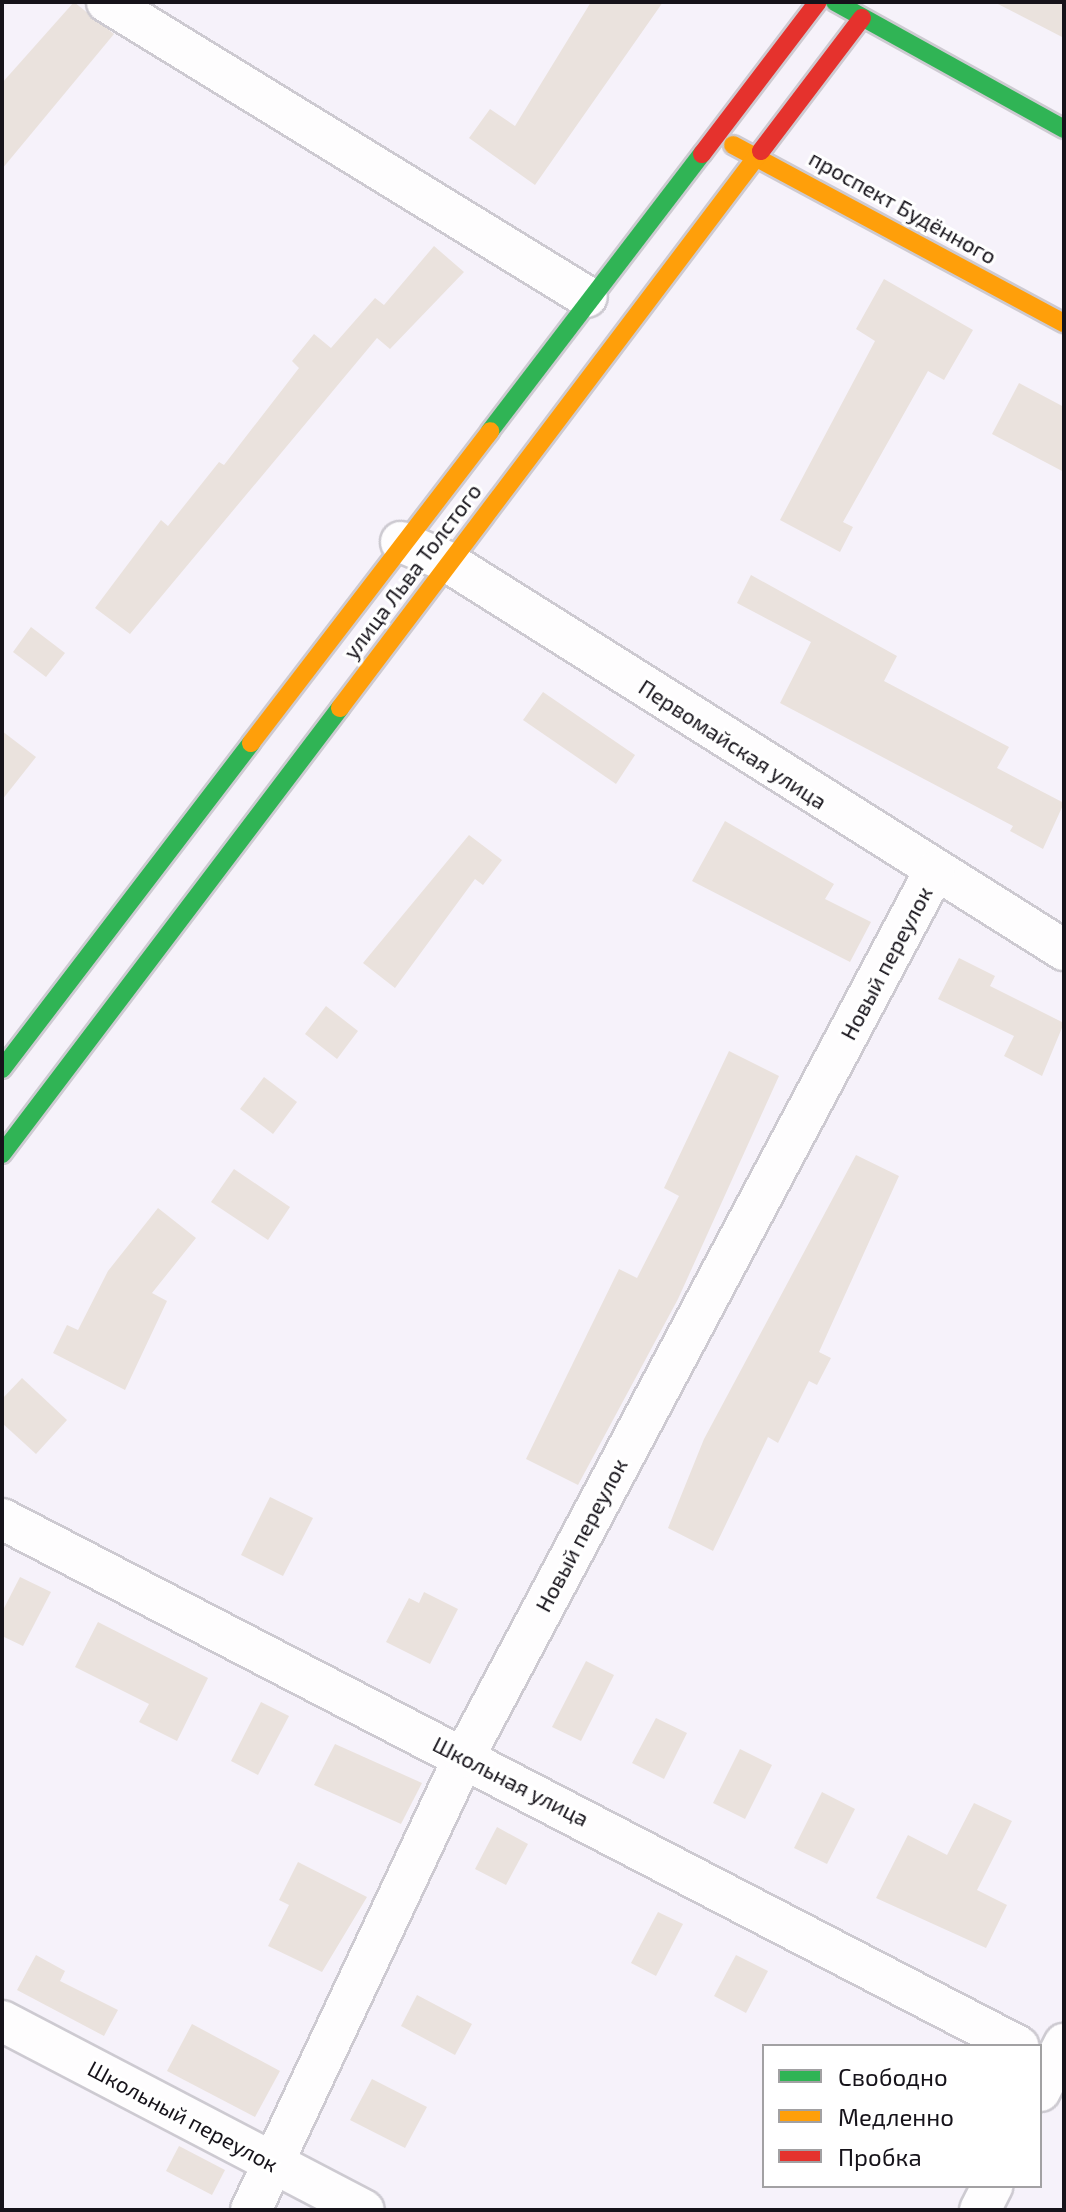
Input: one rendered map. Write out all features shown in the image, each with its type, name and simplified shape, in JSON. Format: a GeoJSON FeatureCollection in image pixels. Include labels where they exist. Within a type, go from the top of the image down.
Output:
{"type":"FeatureCollection","features":[{"type":"Feature","properties":{"kind":"main road","name":"улица Льва Толстого"},"geometry":{"type":"LineString","coordinates":[[2,1069],[587,297],[716,138],[818,2]]}},
{"type":"Feature","properties":{"kind":"main road"},"geometry":{"type":"LineString","coordinates":[[835,2],[1064,129]]}},
{"type":"Feature","properties":{"kind":"main road","name":"улица Льва Толстого"},"geometry":{"type":"LineString","coordinates":[[2,1154],[862,18]]}},
{"type":"Feature","properties":{"kind":"main road","name":"проспект Будённого"},"geometry":{"type":"LineString","coordinates":[[716,138],[758,156],[1064,323]]}},
{"type":"Feature","properties":{"kind":"street"},"geometry":{"type":"LineString","coordinates":[[107,2],[587,297]]}},
{"type":"Feature","properties":{"kind":"street","name":"Первомайская улица"},"geometry":{"type":"LineString","coordinates":[[401,542],[448,562],[934,872],[1064,950]]}},
{"type":"Feature","properties":{"kind":"street","name":"Новый переулок"},"geometry":{"type":"LineString","coordinates":[[251,2210],[464,1757],[934,872]]}},
{"type":"Feature","properties":{"kind":"street","name":"Школьная улица"},"geometry":{"type":"LineString","coordinates":[[2,1519],[1014,2044]]}},
{"type":"Feature","properties":{"kind":"street","name":"Школьный переулок"},"geometry":{"type":"LineString","coordinates":[[2,2021],[364,2210]]}},
{"type":"Feature","properties":{"kind":"street"},"geometry":{"type":"LineString","coordinates":[[980,2210],[991,2188]]}},
{"type":"Feature","properties":{"kind":"building"},"geometry":{"type":"Polygon","coordinates":[[[74,2],[114,34],[2,169],[2,83],[74,2]]]}},
{"type":"Feature","properties":{"kind":"building"},"geometry":{"type":"Polygon","coordinates":[[[591,2],[663,2],[535,185],[469,138],[490,109],[515,126],[591,2]]]}},
{"type":"Feature","properties":{"kind":"building"},"geometry":{"type":"Polygon","coordinates":[[[994,2],[1064,2],[1064,38],[994,2]]]}},
{"type":"Feature","properties":{"kind":"building"},"geometry":{"type":"Polygon","coordinates":[[[434,246],[464,272],[390,349],[377,338],[130,634],[95,608],[161,520],[168,526],[219,462],[224,465],[299,368],[292,361],[314,334],[331,348],[375,298],[384,305],[434,246]]]}},
{"type":"Feature","properties":{"kind":"building"},"geometry":{"type":"Polygon","coordinates":[[[884,279],[973,330],[944,380],[928,371],[843,522],[853,527],[840,552],[780,520],[875,341],[856,329],[884,279]]]}},
{"type":"Feature","properties":{"kind":"building"},"geometry":{"type":"Polygon","coordinates":[[[1019,383],[1064,407],[1064,472],[992,434],[1019,383]]]}},
{"type":"Feature","properties":{"kind":"building"},"geometry":{"type":"Polygon","coordinates":[[[751,575],[897,656],[884,681],[1009,747],[997,768],[1064,803],[1043,849],[1010,831],[1013,826],[780,703],[811,642],[737,603],[751,575]]]}},
{"type":"Feature","properties":{"kind":"building"},"geometry":{"type":"Polygon","coordinates":[[[31,627],[65,653],[46,677],[13,652],[31,627]]]}},
{"type":"Feature","properties":{"kind":"building"},"geometry":{"type":"Polygon","coordinates":[[[543,692],[635,755],[616,784],[523,720],[543,692]]]}},
{"type":"Feature","properties":{"kind":"building"},"geometry":{"type":"Polygon","coordinates":[[[2,731],[36,757],[2,800],[2,731]]]}},
{"type":"Feature","properties":{"kind":"building"},"geometry":{"type":"Polygon","coordinates":[[[725,821],[834,884],[825,899],[871,922],[850,962],[692,881],[725,821]]]}},
{"type":"Feature","properties":{"kind":"building"},"geometry":{"type":"Polygon","coordinates":[[[469,835],[502,860],[483,885],[475,879],[395,988],[363,963],[469,835]]]}},
{"type":"Feature","properties":{"kind":"building"},"geometry":{"type":"Polygon","coordinates":[[[959,958],[995,976],[990,986],[1064,1023],[1042,1076],[1004,1056],[1014,1036],[938,999],[959,958]]]}},
{"type":"Feature","properties":{"kind":"building"},"geometry":{"type":"Polygon","coordinates":[[[326,1006],[358,1031],[337,1059],[305,1034],[326,1006]]]}},
{"type":"Feature","properties":{"kind":"building"},"geometry":{"type":"Polygon","coordinates":[[[729,1051],[779,1076],[678,1299],[578,1485],[526,1459],[619,1269],[637,1278],[679,1196],[664,1188],[729,1051]]]}},
{"type":"Feature","properties":{"kind":"building"},"geometry":{"type":"Polygon","coordinates":[[[264,1077],[297,1102],[273,1134],[240,1109],[264,1077]]]}},
{"type":"Feature","properties":{"kind":"building"},"geometry":{"type":"Polygon","coordinates":[[[856,1155],[899,1176],[819,1352],[831,1358],[817,1385],[809,1381],[778,1443],[768,1437],[713,1551],[668,1528],[704,1439],[856,1155]]]}},
{"type":"Feature","properties":{"kind":"building"},"geometry":{"type":"Polygon","coordinates":[[[234,1169],[290,1207],[268,1240],[211,1202],[234,1169]]]}},
{"type":"Feature","properties":{"kind":"building"},"geometry":{"type":"Polygon","coordinates":[[[158,1208],[196,1238],[152,1293],[167,1301],[125,1390],[53,1353],[67,1325],[78,1330],[108,1271],[158,1208]]]}},
{"type":"Feature","properties":{"kind":"building"},"geometry":{"type":"Polygon","coordinates":[[[22,1378],[67,1420],[36,1454],[2,1423],[2,1399],[22,1378]]]}},
{"type":"Feature","properties":{"kind":"building"},"geometry":{"type":"Polygon","coordinates":[[[270,1497],[313,1518],[283,1576],[241,1555],[270,1497]]]}},
{"type":"Feature","properties":{"kind":"building"},"geometry":{"type":"Polygon","coordinates":[[[20,1577],[51,1592],[23,1646],[2,1636],[2,1612],[20,1577]]]}},
{"type":"Feature","properties":{"kind":"building"},"geometry":{"type":"Polygon","coordinates":[[[424,1592],[458,1609],[430,1664],[386,1642],[409,1598],[419,1603],[424,1592]]]}},
{"type":"Feature","properties":{"kind":"building"},"geometry":{"type":"Polygon","coordinates":[[[98,1622],[208,1678],[177,1741],[139,1722],[149,1704],[75,1667],[98,1622]]]}},
{"type":"Feature","properties":{"kind":"building"},"geometry":{"type":"Polygon","coordinates":[[[586,1661],[614,1675],[581,1741],[552,1727],[586,1661]]]}},
{"type":"Feature","properties":{"kind":"building"},"geometry":{"type":"Polygon","coordinates":[[[261,1702],[289,1716],[258,1775],[231,1761],[261,1702]]]}},
{"type":"Feature","properties":{"kind":"building"},"geometry":{"type":"Polygon","coordinates":[[[656,1718],[687,1733],[664,1779],[632,1763],[656,1718]]]}},
{"type":"Feature","properties":{"kind":"building"},"geometry":{"type":"Polygon","coordinates":[[[335,1744],[422,1783],[401,1824],[314,1785],[335,1744]]]}},
{"type":"Feature","properties":{"kind":"building"},"geometry":{"type":"Polygon","coordinates":[[[740,1749],[772,1765],[745,1819],[713,1803],[740,1749]]]}},
{"type":"Feature","properties":{"kind":"building"},"geometry":{"type":"Polygon","coordinates":[[[822,1792],[855,1809],[827,1864],[794,1848],[822,1792]]]}},
{"type":"Feature","properties":{"kind":"building"},"geometry":{"type":"Polygon","coordinates":[[[974,1803],[1012,1821],[977,1890],[1007,1905],[986,1948],[876,1898],[908,1835],[947,1855],[974,1803]]]}},
{"type":"Feature","properties":{"kind":"building"},"geometry":{"type":"Polygon","coordinates":[[[497,1827],[528,1844],[506,1885],[475,1869],[497,1827]]]}},
{"type":"Feature","properties":{"kind":"building"},"geometry":{"type":"Polygon","coordinates":[[[298,1862],[367,1897],[322,1972],[268,1946],[289,1905],[279,1900],[298,1862]]]}},
{"type":"Feature","properties":{"kind":"building"},"geometry":{"type":"Polygon","coordinates":[[[658,1912],[683,1924],[656,1976],[631,1963],[658,1912]]]}},
{"type":"Feature","properties":{"kind":"building"},"geometry":{"type":"Polygon","coordinates":[[[36,1955],[65,1971],[60,1981],[118,2010],[104,2036],[17,1990],[36,1955]]]}},
{"type":"Feature","properties":{"kind":"building"},"geometry":{"type":"Polygon","coordinates":[[[736,1955],[768,1971],[746,2013],[714,1996],[736,1955]]]}},
{"type":"Feature","properties":{"kind":"building"},"geometry":{"type":"Polygon","coordinates":[[[417,1995],[472,2024],[455,2055],[401,2026],[417,1995]]]}},
{"type":"Feature","properties":{"kind":"building"},"geometry":{"type":"Polygon","coordinates":[[[192,2024],[280,2071],[255,2117],[167,2071],[192,2024]]]}},
{"type":"Feature","properties":{"kind":"building"},"geometry":{"type":"Polygon","coordinates":[[[372,2079],[427,2107],[405,2148],[350,2120],[372,2079]]]}},
{"type":"Feature","properties":{"kind":"building"},"geometry":{"type":"Polygon","coordinates":[[[179,2146],[225,2170],[212,2195],[166,2171],[179,2146]]]}},
{"type":"Feature","properties":{"kind":"traffic: fast"},"geometry":{"type":"LineString","coordinates":[[835,2],[1064,129]]}},
{"type":"Feature","properties":{"kind":"traffic: fast"},"geometry":{"type":"LineString","coordinates":[[490,431],[702,154]]}},
{"type":"Feature","properties":{"kind":"traffic: fast"},"geometry":{"type":"LineString","coordinates":[[2,1154],[340,708]]}},
{"type":"Feature","properties":{"kind":"traffic: fast"},"geometry":{"type":"LineString","coordinates":[[2,1069],[251,743]]}},
{"type":"Feature","properties":{"kind":"traffic: slow"},"geometry":{"type":"LineString","coordinates":[[733,145],[1064,323]]}},
{"type":"Feature","properties":{"kind":"traffic: slow"},"geometry":{"type":"LineString","coordinates":[[340,708],[761,151]]}},
{"type":"Feature","properties":{"kind":"traffic: slow"},"geometry":{"type":"LineString","coordinates":[[251,743],[490,431]]}},
{"type":"Feature","properties":{"kind":"traffic: jam"},"geometry":{"type":"LineString","coordinates":[[702,154],[818,2]]}},
{"type":"Feature","properties":{"kind":"traffic: jam"},"geometry":{"type":"LineString","coordinates":[[761,151],[862,18]]}}]}
